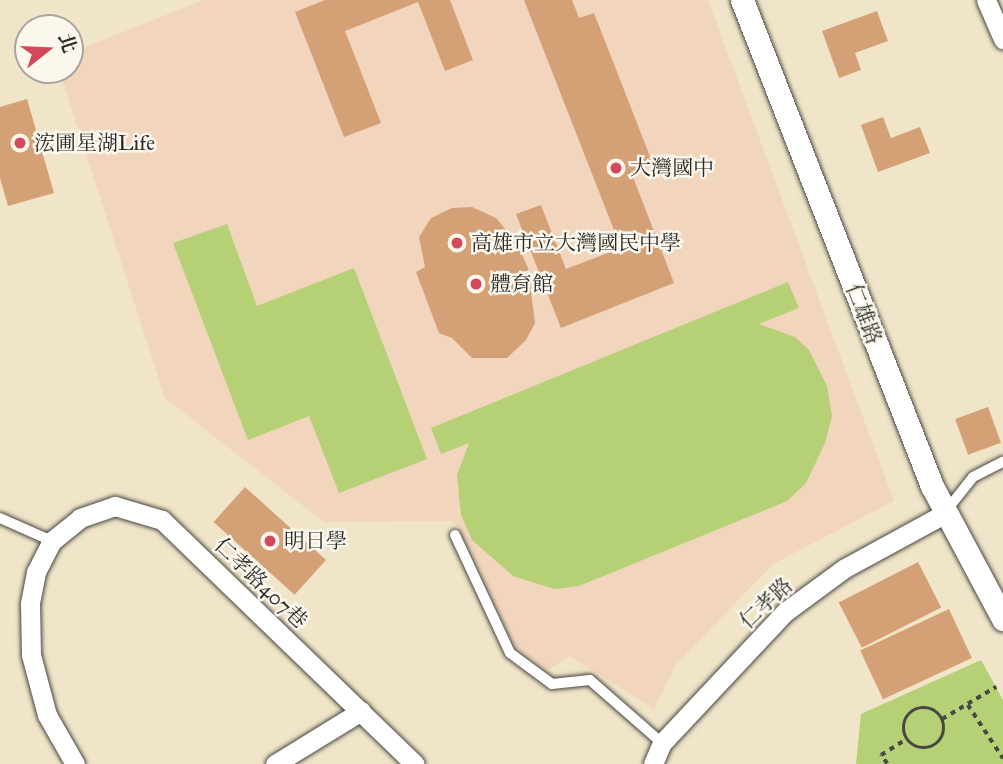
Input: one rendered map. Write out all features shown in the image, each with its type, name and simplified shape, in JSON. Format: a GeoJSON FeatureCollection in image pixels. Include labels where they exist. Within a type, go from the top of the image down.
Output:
{"type":"FeatureCollection","features":[{"type":"Feature","properties":{"kind":"street","name":"仁雄路"},"geometry":{"type":"LineString","coordinates":[[742,0],[944,514],[1003,619]]}},
{"type":"Feature","properties":{"kind":"street"},"geometry":{"type":"LineString","coordinates":[[986,0],[1003,39]]}},
{"type":"Feature","properties":{"kind":"street","name":"仁孝路407巷"},"geometry":{"type":"LineString","coordinates":[[52,541],[80,518],[115,506],[162,520],[415,764]]}},
{"type":"Feature","properties":{"kind":"street","name":"仁孝路"},"geometry":{"type":"LineString","coordinates":[[653,764],[662,743],[785,611],[845,568],[944,514]]}},
{"type":"Feature","properties":{"kind":"street"},"geometry":{"type":"LineString","coordinates":[[52,541],[36,572],[30,603],[31,655],[47,715],[75,764]]}},
{"type":"Feature","properties":{"kind":"street"},"geometry":{"type":"LineString","coordinates":[[275,764],[360,710]]}},
{"type":"Feature","properties":{"kind":"lane"},"geometry":{"type":"LineString","coordinates":[[944,514],[973,477],[1003,462]]}},
{"type":"Feature","properties":{"kind":"lane"},"geometry":{"type":"LineString","coordinates":[[0,518],[52,541]]}},
{"type":"Feature","properties":{"kind":"lane"},"geometry":{"type":"LineString","coordinates":[[455,535],[510,653],[552,684],[590,680],[662,743]]}},
{"type":"Feature","properties":{"kind":"path"},"geometry":{"type":"LineString","coordinates":[[942,719],[996,687]]}},
{"type":"Feature","properties":{"kind":"path"},"geometry":{"type":"LineString","coordinates":[[968,705],[1003,758]]}},
{"type":"Feature","properties":{"kind":"path"},"geometry":{"type":"LineString","coordinates":[[932,709],[942,719],[944,732],[937,743],[918,747],[907,739],[904,721],[913,710],[932,709]]}},
{"type":"Feature","properties":{"kind":"path"},"geometry":{"type":"LineString","coordinates":[[887,764],[881,755],[907,739]]}},
{"type":"Feature","properties":{"kind":"shaded area","name":"高雄市立大灣國民中學"},"geometry":{"type":"Polygon","coordinates":[[[204,0],[708,0],[894,501],[773,564],[676,665],[654,709],[570,656],[548,670],[513,645],[468,544],[453,521],[324,522],[165,398],[64,84],[84,84],[84,47],[204,0]]]}},
{"type":"Feature","properties":{"kind":"green space"},"geometry":{"type":"Polygon","coordinates":[[[227,224],[257,306],[354,268],[427,459],[339,493],[309,416],[248,440],[173,243],[227,224]]]}},
{"type":"Feature","properties":{"kind":"green space"},"geometry":{"type":"Polygon","coordinates":[[[788,282],[799,308],[759,324],[795,337],[809,350],[827,386],[832,416],[825,443],[806,483],[787,501],[579,586],[554,589],[513,576],[472,540],[461,515],[457,475],[469,443],[441,454],[431,428],[788,282]]]}},
{"type":"Feature","properties":{"kind":"green space"},"geometry":{"type":"Polygon","coordinates":[[[981,660],[1003,700],[1003,764],[856,764],[861,714],[981,660]]]}},
{"type":"Feature","properties":{"kind":"building"},"geometry":{"type":"Polygon","coordinates":[[[325,0],[450,0],[473,60],[445,71],[418,2],[345,31],[381,123],[344,137],[295,12],[325,0]]]}},
{"type":"Feature","properties":{"kind":"building","name":"大灣國中"},"geometry":{"type":"Polygon","coordinates":[[[524,0],[572,0],[579,18],[594,13],[653,164],[631,172],[674,283],[561,328],[516,214],[541,205],[566,269],[621,248],[524,0]]]}},
{"type":"Feature","properties":{"kind":"building"},"geometry":{"type":"Polygon","coordinates":[[[877,11],[888,41],[855,53],[861,70],[839,78],[822,31],[877,11]]]}},
{"type":"Feature","properties":{"kind":"building","name":"浤圃星湖Life"},"geometry":{"type":"Polygon","coordinates":[[[27,99],[54,193],[8,206],[0,178],[0,107],[27,99]]]}},
{"type":"Feature","properties":{"kind":"building"},"geometry":{"type":"Polygon","coordinates":[[[883,117],[891,138],[920,127],[930,153],[878,172],[861,125],[883,117]]]}},
{"type":"Feature","properties":{"kind":"building","name":"體育館"},"geometry":{"type":"Polygon","coordinates":[[[472,207],[496,218],[517,243],[528,268],[535,323],[526,340],[507,358],[472,358],[452,338],[439,333],[416,272],[425,267],[419,237],[431,218],[452,208],[472,207]]]}},
{"type":"Feature","properties":{"kind":"building"},"geometry":{"type":"Polygon","coordinates":[[[988,407],[1001,443],[968,455],[955,419],[988,407]]]}},
{"type":"Feature","properties":{"kind":"building","name":"明日學"},"geometry":{"type":"Polygon","coordinates":[[[245,487],[326,560],[295,595],[214,522],[245,487]]]}},
{"type":"Feature","properties":{"kind":"building"},"geometry":{"type":"Polygon","coordinates":[[[918,562],[941,607],[862,648],[839,602],[918,562]]]}},
{"type":"Feature","properties":{"kind":"building"},"geometry":{"type":"Polygon","coordinates":[[[949,609],[972,658],[883,699],[860,650],[949,609]]]}},
{"type":"Feature","properties":{"kind":"place","name":"浤圃星湖Life"},"geometry":{"type":"Point","coordinates":[20,143]}},
{"type":"Feature","properties":{"kind":"place","name":"大灣國中"},"geometry":{"type":"Point","coordinates":[616,168]}},
{"type":"Feature","properties":{"kind":"place","name":"高雄市立大灣國民中學"},"geometry":{"type":"Point","coordinates":[457,243]}},
{"type":"Feature","properties":{"kind":"place","name":"體育館"},"geometry":{"type":"Point","coordinates":[476,284]}},
{"type":"Feature","properties":{"kind":"place","name":"明日學"},"geometry":{"type":"Point","coordinates":[270,541]}}]}
